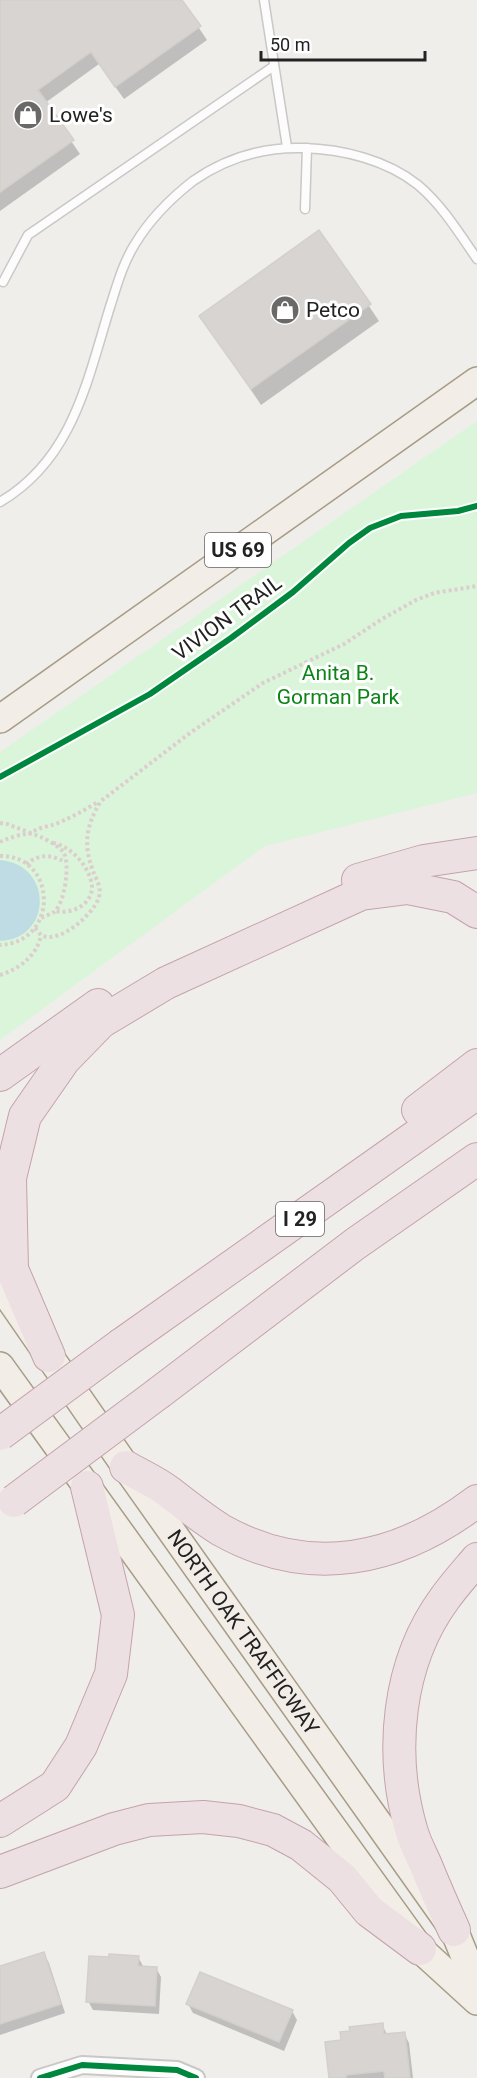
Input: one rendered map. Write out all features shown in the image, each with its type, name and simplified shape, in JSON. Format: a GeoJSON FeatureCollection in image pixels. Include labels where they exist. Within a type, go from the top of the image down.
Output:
{"type":"FeatureCollection","features":[{"type":"Feature","properties":{"kind":"highway"},"geometry":{"type":"LineString","coordinates":[[0,1075],[126,985],[245,922],[322,891],[382,872],[424,861],[477,853]]}},
{"type":"Feature","properties":{"kind":"highway"},"geometry":{"type":"LineString","coordinates":[[49,1356],[12,1269],[10,1178],[26,1116],[64,1060],[101,1022],[166,983],[361,894],[408,888],[453,897],[477,912]]}},
{"type":"Feature","properties":{"kind":"highway"},"geometry":{"type":"LineString","coordinates":[[370,1169],[414,1114],[477,1065]]}},
{"type":"Feature","properties":{"kind":"highway","name":"I 29"},"geometry":{"type":"LineString","coordinates":[[0,1434],[122,1344],[477,1093]]}},
{"type":"Feature","properties":{"kind":"highway","name":"I 29"},"geometry":{"type":"LineString","coordinates":[[7,1506],[355,1244],[477,1159]]}},
{"type":"Feature","properties":{"kind":"highway"},"geometry":{"type":"LineString","coordinates":[[355,1244],[439,1208],[477,1182]]}},
{"type":"Feature","properties":{"kind":"highway"},"geometry":{"type":"LineString","coordinates":[[126,1467],[168,1491],[221,1529],[272,1551],[298,1558],[347,1557],[381,1551],[414,1540],[445,1524],[477,1501]]}},
{"type":"Feature","properties":{"kind":"highway"},"geometry":{"type":"LineString","coordinates":[[0,1821],[55,1786],[81,1746],[111,1674],[118,1615],[87,1487]]}},
{"type":"Feature","properties":{"kind":"highway"},"geometry":{"type":"LineString","coordinates":[[453,1930],[411,1832],[399,1754],[400,1723],[413,1659],[427,1628],[444,1598],[477,1559]]}},
{"type":"Feature","properties":{"kind":"highway"},"geometry":{"type":"LineString","coordinates":[[0,1872],[114,1829],[149,1820],[203,1817],[238,1821],[273,1830],[301,1845],[342,1878],[369,1911],[420,1949]]}},
{"type":"Feature","properties":{"kind":"main road","name":"US 69"},"geometry":{"type":"LineString","coordinates":[[0,719],[477,381]]}},
{"type":"Feature","properties":{"kind":"main road","name":"NORTH OAK TRAFFICWAY"},"geometry":{"type":"LineString","coordinates":[[0,1285],[453,1930],[477,1986]]}},
{"type":"Feature","properties":{"kind":"main road","name":"NORTH OAK TRAFFICWAY"},"geometry":{"type":"LineString","coordinates":[[0,1366],[420,1949],[477,2001]]}},
{"type":"Feature","properties":{"kind":"street"},"geometry":{"type":"LineString","coordinates":[[40,2078],[82,2065],[177,2070],[196,2078]]}},
{"type":"Feature","properties":{"kind":"lane"},"geometry":{"type":"LineString","coordinates":[[264,0],[287,147]]}},
{"type":"Feature","properties":{"kind":"lane"},"geometry":{"type":"LineString","coordinates":[[3,282],[28,235],[274,66]]}},
{"type":"Feature","properties":{"kind":"lane"},"geometry":{"type":"LineString","coordinates":[[0,502],[30,480],[52,456],[68,432],[81,402],[119,277],[134,245],[153,217],[176,194],[203,174],[235,158],[263,150],[287,147],[323,148],[358,156],[392,169],[417,185],[441,209],[477,259]]}},
{"type":"Feature","properties":{"kind":"lane"},"geometry":{"type":"LineString","coordinates":[[305,209],[306,148]]}},
{"type":"Feature","properties":{"kind":"path"},"geometry":{"type":"LineString","coordinates":[[0,842],[9,837],[31,833],[38,828],[71,818],[100,801],[190,732],[263,683],[344,645],[382,619],[416,600],[434,593],[477,586]]}},
{"type":"Feature","properties":{"kind":"path"},"geometry":{"type":"LineString","coordinates":[[40,935],[50,937],[67,932],[82,921],[99,897],[99,886],[86,849],[92,816],[100,801]]}},
{"type":"Feature","properties":{"kind":"path"},"geometry":{"type":"LineString","coordinates":[[0,823],[51,842],[65,855],[66,883],[62,898],[55,911],[41,918]]}},
{"type":"Feature","properties":{"kind":"path"},"geometry":{"type":"LineString","coordinates":[[51,842],[64,844],[71,850],[88,874],[92,887],[89,897],[82,906],[63,913],[55,911]]}},
{"type":"Feature","properties":{"kind":"path"},"geometry":{"type":"LineString","coordinates":[[0,856],[16,859],[26,864],[35,872],[44,894],[41,918],[35,928],[18,941],[0,945]]}},
{"type":"Feature","properties":{"kind":"path"},"geometry":{"type":"LineString","coordinates":[[26,864],[39,856],[56,857],[66,862]]}},
{"type":"Feature","properties":{"kind":"path"},"geometry":{"type":"LineString","coordinates":[[0,975],[17,968],[30,958],[39,943],[40,935],[35,928]]}},
{"type":"Feature","properties":{"kind":"green space","name":"Anita B. Gorman Park"},"geometry":{"type":"Polygon","coordinates":[[[477,421],[477,793],[265,846],[0,1040],[0,752],[477,421]]]}},
{"type":"Feature","properties":{"kind":"water"},"geometry":{"type":"Polygon","coordinates":[[[0,860],[18,865],[30,874],[37,887],[40,902],[37,916],[30,928],[17,937],[0,941],[0,860]]]}},
{"type":"Feature","properties":{"kind":"building","name":"Lowe's"},"geometry":{"type":"Polygon","coordinates":[[[0,0],[182,0],[201,26],[115,87],[91,52],[38,90],[74,140],[0,192],[0,0]]]}},
{"type":"Feature","properties":{"kind":"building","name":"Petco"},"geometry":{"type":"Polygon","coordinates":[[[319,230],[371,304],[251,389],[199,316],[319,230]]]}},
{"type":"Feature","properties":{"kind":"building"},"geometry":{"type":"Polygon","coordinates":[[[44,1952],[61,2004],[0,2024],[0,1966],[44,1952]]]}},
{"type":"Feature","properties":{"kind":"building"},"geometry":{"type":"Polygon","coordinates":[[[109,1954],[139,1956],[138,1966],[157,1967],[155,2006],[86,2002],[89,1956],[109,1957],[109,1954]]]}},
{"type":"Feature","properties":{"kind":"building"},"geometry":{"type":"Polygon","coordinates":[[[200,1972],[293,2010],[279,2042],[186,2004],[200,1972]]]}},
{"type":"Feature","properties":{"kind":"building"},"geometry":{"type":"Polygon","coordinates":[[[383,2023],[384,2034],[405,2032],[410,2078],[385,2078],[384,2071],[346,2075],[346,2078],[329,2078],[325,2042],[341,2040],[340,2032],[350,2031],[349,2027],[383,2023]]]}},
{"type":"Feature","properties":{"kind":"cycle path","name":"VIVION TRAIL"},"geometry":{"type":"LineString","coordinates":[[0,777],[150,694],[293,592],[349,543],[370,528],[401,516],[458,511],[477,506]]}},
{"type":"Feature","properties":{"kind":"cycle path"},"geometry":{"type":"LineString","coordinates":[[40,2078],[82,2065],[177,2070],[196,2078]]}},
{"type":"Feature","properties":{"kind":"place","name":"Lowe's"},"geometry":{"type":"Point","coordinates":[28,115]}},
{"type":"Feature","properties":{"kind":"place","name":"Petco"},"geometry":{"type":"Point","coordinates":[285,310]}}]}
